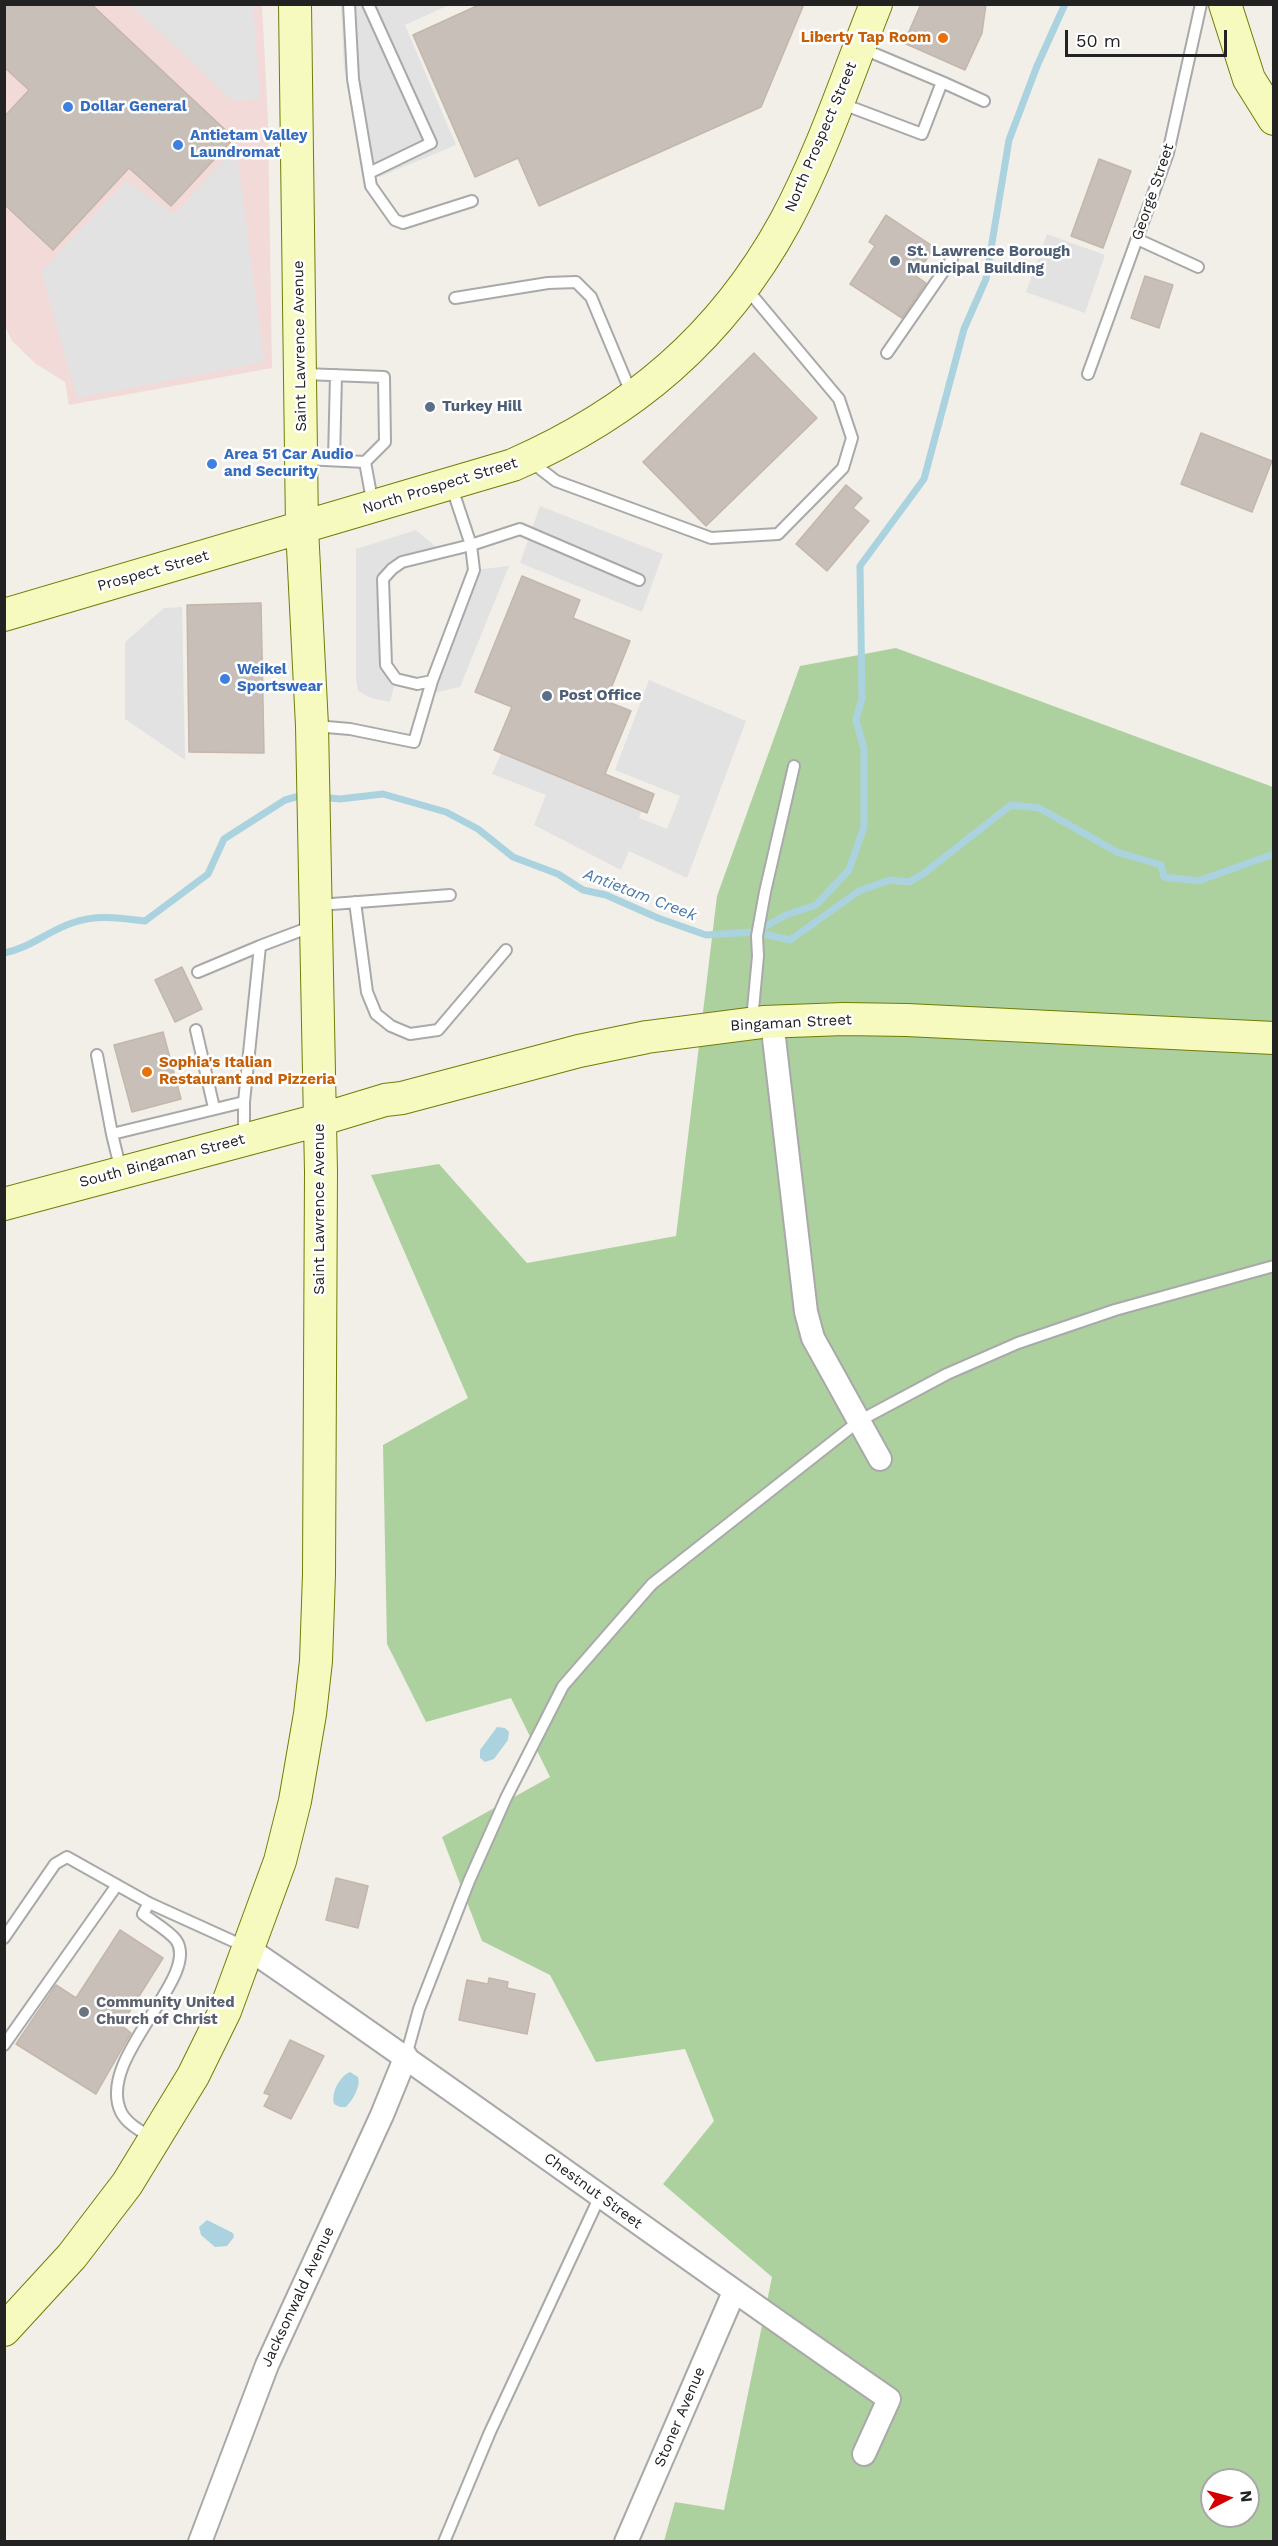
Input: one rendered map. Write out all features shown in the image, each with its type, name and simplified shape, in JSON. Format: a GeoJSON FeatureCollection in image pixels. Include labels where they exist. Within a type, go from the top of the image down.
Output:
{"type":"FeatureCollection","features":[{"type":"Feature","properties":{"kind":"street","name":"Saint Lawrence Avenue"},"geometry":{"type":"LineString","coordinates":[[4,2330],[94,2229],[156,2140],[193,2076],[225,2011],[272,1888],[295,1801],[307,1735],[316,1661],[319,1562],[319,1120],[312,726],[302,528],[295,4]]}},
{"type":"Feature","properties":{"kind":"street","name":"North Prospect Street"},"geometry":{"type":"LineString","coordinates":[[302,528],[527,459],[583,432],[633,398],[706,334],[744,286],[785,222],[807,175],[876,4]]}},
{"type":"Feature","properties":{"kind":"street"},"geometry":{"type":"LineString","coordinates":[[1225,4],[1249,79],[1274,119]]}},
{"type":"Feature","properties":{"kind":"street","name":"Prospect Street"},"geometry":{"type":"LineString","coordinates":[[4,615],[302,528]]}},
{"type":"Feature","properties":{"kind":"street","name":"Bingaman Street"},"geometry":{"type":"LineString","coordinates":[[319,1120],[385,1100],[402,1098],[579,1051],[659,1035],[762,1022],[844,1019],[907,1020],[1274,1038]]}},
{"type":"Feature","properties":{"kind":"street"},"geometry":{"type":"LineString","coordinates":[[762,1022],[806,1312],[813,1338],[880,1460]]}},
{"type":"Feature","properties":{"kind":"street","name":"South Bingaman Street"},"geometry":{"type":"LineString","coordinates":[[4,1204],[319,1120]]}},
{"type":"Feature","properties":{"kind":"street","name":"Chestnut Street"},"geometry":{"type":"LineString","coordinates":[[249,1949],[406,2056],[734,2292],[889,2399],[864,2454]]}},
{"type":"Feature","properties":{"kind":"street","name":"Jacksonwald Avenue"},"geometry":{"type":"LineString","coordinates":[[200,2541],[267,2365],[382,2115],[406,2056]]}},
{"type":"Feature","properties":{"kind":"street","name":"Stoner Avenue"},"geometry":{"type":"LineString","coordinates":[[626,2541],[734,2292]]}},
{"type":"Feature","properties":{"kind":"lane"},"geometry":{"type":"LineString","coordinates":[[349,4],[353,79],[371,186],[395,220],[403,223],[472,201]]}},
{"type":"Feature","properties":{"kind":"lane"},"geometry":{"type":"LineString","coordinates":[[368,4],[431,143],[369,173]]}},
{"type":"Feature","properties":{"kind":"lane","name":"George Street"},"geometry":{"type":"LineString","coordinates":[[1088,374],[1168,153],[1201,4]]}},
{"type":"Feature","properties":{"kind":"lane"},"geometry":{"type":"LineString","coordinates":[[859,47],[984,101]]}},
{"type":"Feature","properties":{"kind":"lane"},"geometry":{"type":"LineString","coordinates":[[837,102],[922,134],[942,82]]}},
{"type":"Feature","properties":{"kind":"lane"},"geometry":{"type":"LineString","coordinates":[[1137,239],[1198,267]]}},
{"type":"Feature","properties":{"kind":"lane"},"geometry":{"type":"LineString","coordinates":[[888,353],[952,259]]}},
{"type":"Feature","properties":{"kind":"lane"},"geometry":{"type":"LineString","coordinates":[[455,298],[548,283],[576,282],[591,297],[633,398]]}},
{"type":"Feature","properties":{"kind":"lane"},"geometry":{"type":"LineString","coordinates":[[527,459],[556,481],[711,538],[778,534],[843,468],[852,438],[839,399],[744,286]]}},
{"type":"Feature","properties":{"kind":"lane"},"geometry":{"type":"LineString","coordinates":[[300,374],[384,377],[385,442],[365,462],[301,459]]}},
{"type":"Feature","properties":{"kind":"lane"},"geometry":{"type":"LineString","coordinates":[[334,460],[336,375]]}},
{"type":"Feature","properties":{"kind":"lane"},"geometry":{"type":"LineString","coordinates":[[365,462],[374,507]]}},
{"type":"Feature","properties":{"kind":"lane"},"geometry":{"type":"LineString","coordinates":[[312,726],[350,729],[414,742],[432,681],[474,570],[471,545],[451,484]]}},
{"type":"Feature","properties":{"kind":"lane"},"geometry":{"type":"LineString","coordinates":[[432,681],[417,684],[396,679],[386,665],[383,579],[402,562],[471,545],[520,529],[639,580]]}},
{"type":"Feature","properties":{"kind":"lane"},"geometry":{"type":"LineString","coordinates":[[762,1022],[757,936],[794,766]]}},
{"type":"Feature","properties":{"kind":"lane"},"geometry":{"type":"LineString","coordinates":[[198,972],[260,946],[316,915],[355,902],[450,895]]}},
{"type":"Feature","properties":{"kind":"lane"},"geometry":{"type":"LineString","coordinates":[[355,902],[367,992],[376,1014],[391,1026],[410,1034],[438,1030],[506,950]]}},
{"type":"Feature","properties":{"kind":"lane"},"geometry":{"type":"LineString","coordinates":[[244,1139],[244,1102],[260,946]]}},
{"type":"Feature","properties":{"kind":"lane"},"geometry":{"type":"LineString","coordinates":[[196,1030],[214,1108]]}},
{"type":"Feature","properties":{"kind":"lane"},"geometry":{"type":"LineString","coordinates":[[97,1055],[121,1172]]}},
{"type":"Feature","properties":{"kind":"lane"},"geometry":{"type":"LineString","coordinates":[[112,1134],[244,1102]]}},
{"type":"Feature","properties":{"kind":"lane"},"geometry":{"type":"LineString","coordinates":[[406,2056],[419,2009],[469,1881],[506,1798],[563,1686],[652,1584],[859,1421],[947,1374],[1018,1343],[1114,1310],[1274,1266]]}},
{"type":"Feature","properties":{"kind":"lane"},"geometry":{"type":"LineString","coordinates":[[4,1938],[56,1864],[68,1857],[149,1903],[249,1949]]}},
{"type":"Feature","properties":{"kind":"lane"},"geometry":{"type":"LineString","coordinates":[[4,2045],[117,1885]]}},
{"type":"Feature","properties":{"kind":"lane"},"geometry":{"type":"LineString","coordinates":[[149,1903],[143,1914],[176,1940],[180,1955],[174,1977],[129,2051],[118,2080],[117,2097],[121,2112],[128,2122],[156,2140]]}},
{"type":"Feature","properties":{"kind":"lane"},"geometry":{"type":"LineString","coordinates":[[444,2541],[490,2432],[600,2196]]}},
{"type":"Feature","properties":{"kind":"shaded area"},"geometry":{"type":"Polygon","coordinates":[[[5,5],[262,5],[268,120],[272,368],[69,405],[65,382],[36,364],[12,341],[5,326],[5,5]]]}},
{"type":"Feature","properties":{"kind":"shaded area"},"geometry":{"type":"Polygon","coordinates":[[[131,5],[253,5],[260,99],[233,101],[131,5]]]}},
{"type":"Feature","properties":{"kind":"shaded area"},"geometry":{"type":"Polygon","coordinates":[[[341,5],[449,5],[405,25],[456,145],[379,177],[344,69],[341,5]]]}},
{"type":"Feature","properties":{"kind":"shaded area"},"geometry":{"type":"Polygon","coordinates":[[[236,146],[264,362],[77,398],[41,271],[126,181],[175,214],[236,146]]]}},
{"type":"Feature","properties":{"kind":"shaded area"},"geometry":{"type":"Polygon","coordinates":[[[1047,234],[1105,255],[1085,313],[1026,292],[1047,234]]]}},
{"type":"Feature","properties":{"kind":"shaded area"},"geometry":{"type":"Polygon","coordinates":[[[540,506],[663,554],[642,612],[520,563],[540,506]]]}},
{"type":"Feature","properties":{"kind":"shaded area"},"geometry":{"type":"Polygon","coordinates":[[[416,530],[436,547],[437,554],[402,562],[383,579],[386,665],[396,679],[390,702],[371,698],[358,691],[356,679],[356,549],[416,530]]]}},
{"type":"Feature","properties":{"kind":"shaded area"},"geometry":{"type":"Polygon","coordinates":[[[509,566],[460,687],[428,694],[474,570],[509,566]]]}},
{"type":"Feature","properties":{"kind":"shaded area"},"geometry":{"type":"Polygon","coordinates":[[[182,607],[185,760],[125,719],[125,642],[164,608],[182,607]]]}},
{"type":"Feature","properties":{"kind":"shaded area"},"geometry":{"type":"Polygon","coordinates":[[[649,680],[746,721],[687,878],[629,851],[621,870],[534,825],[546,795],[492,774],[508,738],[646,798],[639,818],[667,829],[680,796],[615,770],[649,680]]]}},
{"type":"Feature","properties":{"kind":"green space"},"geometry":{"type":"Polygon","coordinates":[[[896,648],[1273,787],[1273,2541],[664,2541],[675,2502],[724,2510],[772,2277],[663,2184],[714,2121],[685,2049],[596,2062],[550,1975],[482,1941],[442,1837],[550,1777],[511,1698],[426,1722],[387,1644],[383,1445],[468,1398],[371,1175],[439,1164],[527,1263],[676,1236],[717,896],[800,666],[896,648]]]}},
{"type":"Feature","properties":{"kind":"water"},"geometry":{"type":"Polygon","coordinates":[[[497,1727],[505,1728],[509,1732],[508,1740],[494,1759],[485,1762],[480,1758],[480,1750],[497,1727]]]}},
{"type":"Feature","properties":{"kind":"water"},"geometry":{"type":"Polygon","coordinates":[[[350,2072],[358,2077],[357,2089],[346,2107],[340,2107],[334,2104],[335,2090],[339,2081],[350,2072]]]}},
{"type":"Feature","properties":{"kind":"water"},"geometry":{"type":"Polygon","coordinates":[[[207,2220],[233,2233],[234,2237],[227,2246],[215,2247],[201,2235],[199,2227],[207,2220]]]}},
{"type":"Feature","properties":{"kind":"building"},"geometry":{"type":"Polygon","coordinates":[[[4,4],[91,4],[234,138],[171,206],[129,168],[53,250],[4,204],[4,117],[29,90],[4,67],[4,4]]]}},
{"type":"Feature","properties":{"kind":"building"},"geometry":{"type":"Polygon","coordinates":[[[481,4],[804,4],[761,107],[539,206],[518,158],[475,177],[413,35],[481,4]]]}},
{"type":"Feature","properties":{"kind":"building","name":"Liberty Tap Room"},"geometry":{"type":"Polygon","coordinates":[[[921,4],[986,4],[982,33],[965,70],[904,43],[921,4]]]}},
{"type":"Feature","properties":{"kind":"building"},"geometry":{"type":"Polygon","coordinates":[[[1099,159],[1131,171],[1103,248],[1071,236],[1099,159]]]}},
{"type":"Feature","properties":{"kind":"building","name":"St. Lawrence Borough Municipal Building"},"geometry":{"type":"Polygon","coordinates":[[[886,215],[934,247],[916,276],[926,283],[902,318],[850,284],[875,246],[869,242],[886,215]]]}},
{"type":"Feature","properties":{"kind":"building"},"geometry":{"type":"Polygon","coordinates":[[[1145,276],[1173,285],[1159,328],[1131,318],[1145,276]]]}},
{"type":"Feature","properties":{"kind":"building"},"geometry":{"type":"Polygon","coordinates":[[[754,353],[817,418],[706,526],[643,462],[754,353]]]}},
{"type":"Feature","properties":{"kind":"building"},"geometry":{"type":"Polygon","coordinates":[[[1201,433],[1272,461],[1252,512],[1181,484],[1201,433]]]}},
{"type":"Feature","properties":{"kind":"building"},"geometry":{"type":"Polygon","coordinates":[[[846,485],[862,498],[853,508],[869,521],[827,571],[796,544],[846,485]]]}},
{"type":"Feature","properties":{"kind":"building","name":"Post Office"},"geometry":{"type":"Polygon","coordinates":[[[522,576],[580,600],[573,618],[630,641],[606,701],[631,711],[605,774],[654,794],[647,813],[494,750],[512,707],[475,692],[522,576]]]}},
{"type":"Feature","properties":{"kind":"building","name":"Weikel Sportswear"},"geometry":{"type":"Polygon","coordinates":[[[261,603],[264,753],[189,752],[187,605],[261,603]]]}},
{"type":"Feature","properties":{"kind":"building"},"geometry":{"type":"Polygon","coordinates":[[[182,967],[202,1009],[175,1022],[155,980],[182,967]]]}},
{"type":"Feature","properties":{"kind":"building","name":"Sophia's Italian Restaurant and Pizzeria"},"geometry":{"type":"Polygon","coordinates":[[[163,1032],[181,1099],[132,1112],[114,1045],[163,1032]]]}},
{"type":"Feature","properties":{"kind":"building"},"geometry":{"type":"Polygon","coordinates":[[[336,1878],[368,1886],[358,1928],[326,1920],[336,1878]]]}},
{"type":"Feature","properties":{"kind":"building","name":"Community United Church of Christ"},"geometry":{"type":"Polygon","coordinates":[[[120,1930],[163,1958],[121,2025],[131,2033],[96,2094],[16,2044],[56,1985],[76,1998],[120,1930]]]}},
{"type":"Feature","properties":{"kind":"building"},"geometry":{"type":"Polygon","coordinates":[[[489,1978],[508,1982],[507,1988],[535,1994],[527,2034],[459,2020],[467,1980],[488,1984],[489,1978]]]}},
{"type":"Feature","properties":{"kind":"building"},"geometry":{"type":"Polygon","coordinates":[[[290,2040],[324,2056],[291,2119],[264,2106],[270,2095],[264,2093],[290,2040]]]}},
{"type":"Feature","properties":{"kind":"waterway"},"geometry":{"type":"LineString","coordinates":[[757,931],[786,915],[816,905],[849,870],[864,827],[864,749],[856,720],[862,698],[860,566],[924,479],[964,329],[986,279],[1009,140],[1037,66],[1065,4]]}},
{"type":"Feature","properties":{"kind":"waterway","name":"Antietam Creek"},"geometry":{"type":"LineString","coordinates":[[4,953],[81,920],[108,918],[145,921],[208,874],[224,839],[285,800],[307,794]]}},
{"type":"Feature","properties":{"kind":"waterway","name":"Antietam Creek"},"geometry":{"type":"LineString","coordinates":[[321,797],[340,799],[383,794],[446,812],[478,829],[513,857],[558,874],[583,890],[606,895],[658,918],[706,935],[755,932],[790,940],[859,891],[890,880],[909,882],[923,874],[1011,805],[1039,808],[1117,852],[1161,865],[1164,877],[1198,881],[1274,854]]}},
{"type":"Feature","properties":{"kind":"place","name":"Liberty Tap Room"},"geometry":{"type":"Point","coordinates":[943,38]}},
{"type":"Feature","properties":{"kind":"place","name":"Dollar General"},"geometry":{"type":"Point","coordinates":[68,107]}},
{"type":"Feature","properties":{"kind":"place","name":"Antietam Valley Laundromat"},"geometry":{"type":"Point","coordinates":[178,145]}},
{"type":"Feature","properties":{"kind":"place","name":"St. Lawrence Borough Municipal Building"},"geometry":{"type":"Point","coordinates":[895,261]}},
{"type":"Feature","properties":{"kind":"place","name":"Turkey Hill"},"geometry":{"type":"Point","coordinates":[430,407]}},
{"type":"Feature","properties":{"kind":"place","name":"Area 51 Car Audio and Security"},"geometry":{"type":"Point","coordinates":[212,464]}},
{"type":"Feature","properties":{"kind":"place","name":"Weikel Sportswear"},"geometry":{"type":"Point","coordinates":[225,679]}},
{"type":"Feature","properties":{"kind":"place","name":"Post Office"},"geometry":{"type":"Point","coordinates":[547,696]}},
{"type":"Feature","properties":{"kind":"place","name":"Sophia's Italian Restaurant and Pizzeria"},"geometry":{"type":"Point","coordinates":[147,1072]}},
{"type":"Feature","properties":{"kind":"place","name":"Community United Church of Christ"},"geometry":{"type":"Point","coordinates":[84,2012]}}]}
